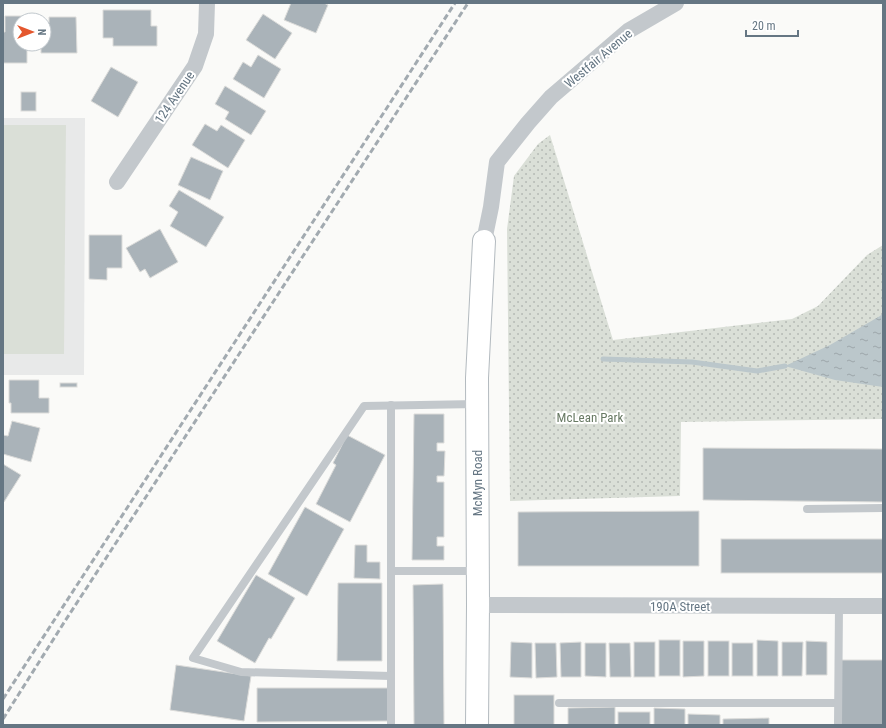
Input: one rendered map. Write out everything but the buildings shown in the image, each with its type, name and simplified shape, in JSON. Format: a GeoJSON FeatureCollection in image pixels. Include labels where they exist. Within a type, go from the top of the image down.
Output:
{"type":"FeatureCollection","features":[{"type":"Feature","properties":{"kind":"street","name":"124 Avenue"},"geometry":{"type":"LineString","coordinates":[[117,182],[195,66],[206,34],[207,3]]}},
{"type":"Feature","properties":{"kind":"street","name":"Westfair Avenue"},"geometry":{"type":"LineString","coordinates":[[484,241],[491,207],[497,162],[528,123],[551,97],[628,31],[676,3]]}},
{"type":"Feature","properties":{"kind":"street","name":"McMyn Road"},"geometry":{"type":"LineString","coordinates":[[476,725],[478,605],[477,378],[484,241]]}},
{"type":"Feature","properties":{"kind":"street","name":"190A Street"},"geometry":{"type":"LineString","coordinates":[[478,605],[883,606]]}},
{"type":"Feature","properties":{"kind":"lane"},"geometry":{"type":"LineString","coordinates":[[391,676],[241,672],[193,658],[364,406],[477,404]]}},
{"type":"Feature","properties":{"kind":"lane"},"geometry":{"type":"LineString","coordinates":[[391,405],[391,725]]}},
{"type":"Feature","properties":{"kind":"lane"},"geometry":{"type":"LineString","coordinates":[[807,509],[883,508]]}},
{"type":"Feature","properties":{"kind":"lane"},"geometry":{"type":"LineString","coordinates":[[391,571],[478,571]]}},
{"type":"Feature","properties":{"kind":"lane"},"geometry":{"type":"LineString","coordinates":[[838,725],[839,606]]}},
{"type":"Feature","properties":{"kind":"lane"},"geometry":{"type":"LineString","coordinates":[[559,703],[838,703]]}},
{"type":"Feature","properties":{"kind":"shaded area"},"geometry":{"type":"Polygon","coordinates":[[[3,118],[85,118],[84,375],[3,375],[3,118]]]}},
{"type":"Feature","properties":{"kind":"green space"},"geometry":{"type":"Polygon","coordinates":[[[3,125],[66,125],[64,354],[3,354],[3,125]]]}},
{"type":"Feature","properties":{"kind":"green space","name":"McLean Park"},"geometry":{"type":"Polygon","coordinates":[[[550,135],[613,340],[792,319],[818,306],[867,255],[883,245],[883,419],[681,422],[680,496],[510,501],[507,229],[514,176],[538,144],[550,135]]]}},
{"type":"Feature","properties":{"kind":"water"},"geometry":{"type":"Polygon","coordinates":[[[883,313],[883,387],[835,380],[785,366],[830,345],[883,313]]]}},
{"type":"Feature","properties":{"kind":"waterway"},"geometry":{"type":"LineString","coordinates":[[603,359],[692,362],[757,371],[785,366]]}},
{"type":"Feature","properties":{"kind":"railway"},"geometry":{"type":"LineString","coordinates":[[3,699],[455,3]]}},
{"type":"Feature","properties":{"kind":"railway"},"geometry":{"type":"LineString","coordinates":[[3,719],[65,621],[468,3]]}}]}
